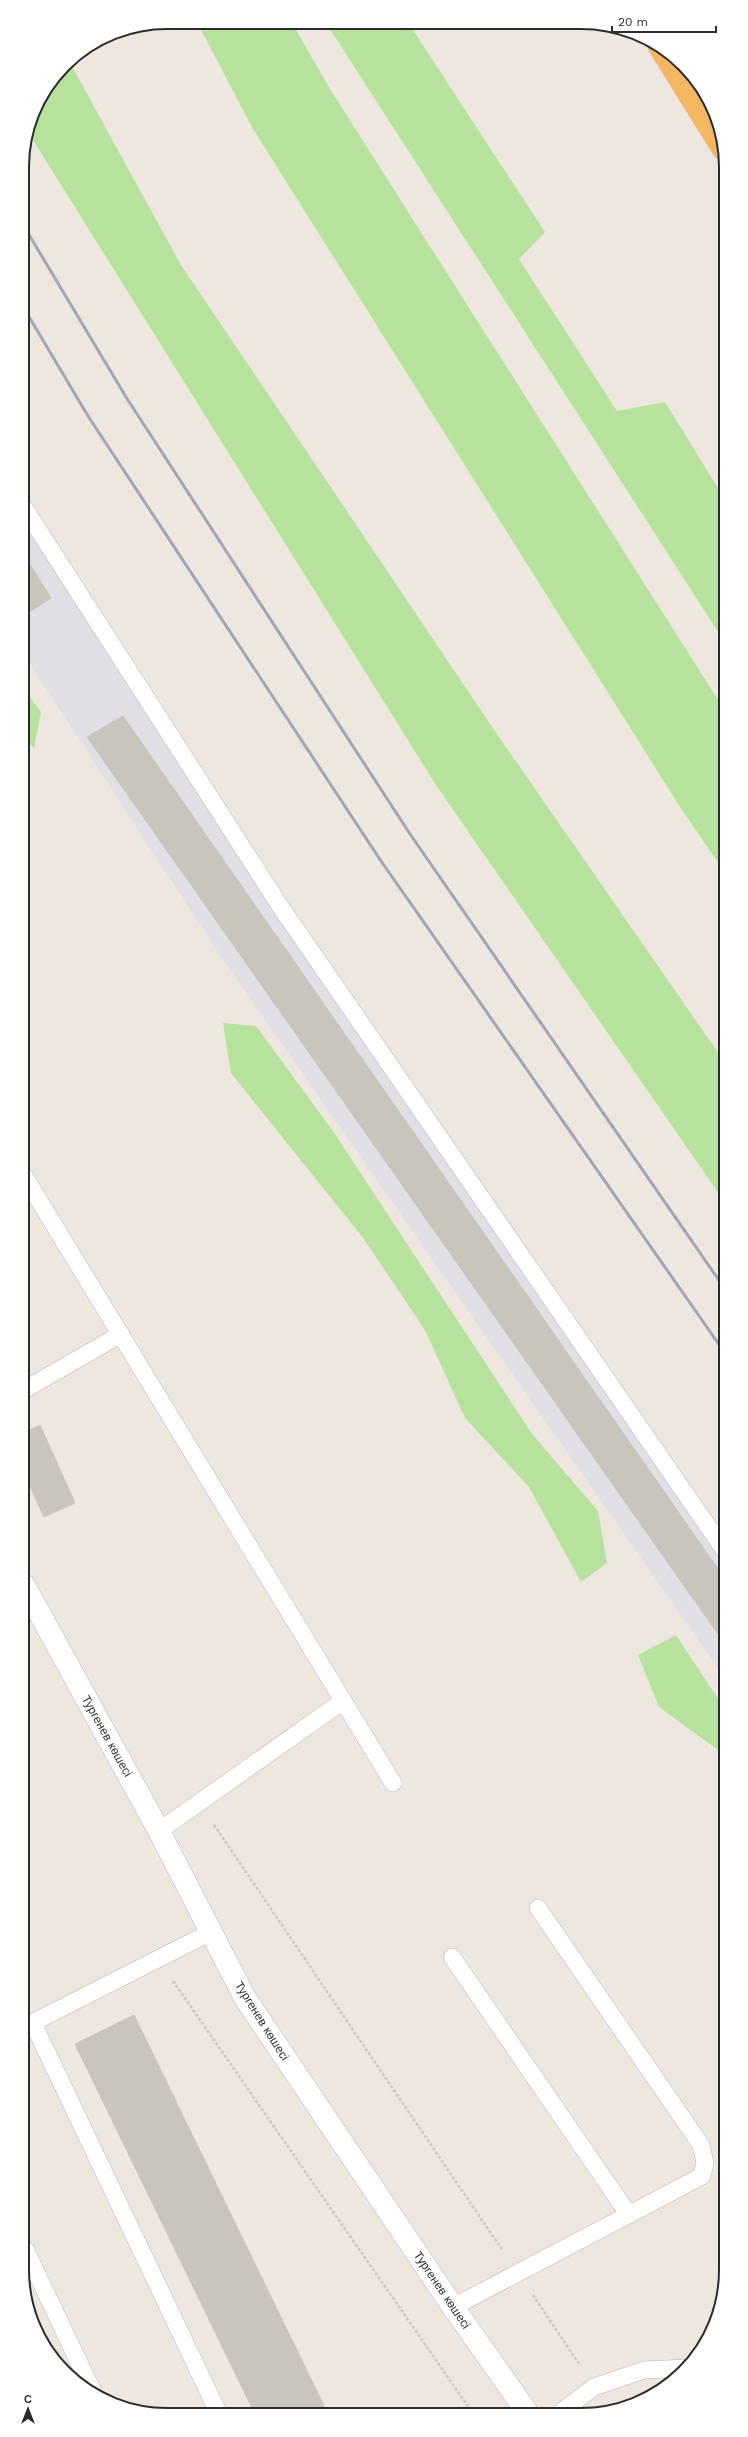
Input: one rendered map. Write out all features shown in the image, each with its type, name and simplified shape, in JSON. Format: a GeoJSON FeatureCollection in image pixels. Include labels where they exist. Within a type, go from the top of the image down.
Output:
{"type":"FeatureCollection","features":[{"type":"Feature","properties":{"kind":"highway"},"geometry":{"type":"LineString","coordinates":[[675,66],[689,83],[714,132]]}},
{"type":"Feature","properties":{"kind":"main road","name":"Тургенев көшесі"},"geometry":{"type":"LineString","coordinates":[[29,1593],[159,1831],[245,1998],[453,2307],[524,2408]]}},
{"type":"Feature","properties":{"kind":"lane"},"geometry":{"type":"LineString","coordinates":[[29,515],[280,906],[719,1542]]}},
{"type":"Feature","properties":{"kind":"lane"},"geometry":{"type":"LineString","coordinates":[[29,1182],[393,1783]]}},
{"type":"Feature","properties":{"kind":"lane"},"geometry":{"type":"LineString","coordinates":[[29,1387],[121,1334]]}},
{"type":"Feature","properties":{"kind":"lane"},"geometry":{"type":"LineString","coordinates":[[159,1831],[343,1702]]}},
{"type":"Feature","properties":{"kind":"lane"},"geometry":{"type":"LineString","coordinates":[[453,2307],[519,2274],[702,2176],[705,2163],[701,2145],[538,1908]]}},
{"type":"Feature","properties":{"kind":"lane"},"geometry":{"type":"LineString","coordinates":[[211,1932],[29,2025],[216,2408]]}},
{"type":"Feature","properties":{"kind":"lane"},"geometry":{"type":"LineString","coordinates":[[452,1957],[630,2215]]}},
{"type":"Feature","properties":{"kind":"lane"},"geometry":{"type":"LineString","coordinates":[[29,2256],[90,2385]]}},
{"type":"Feature","properties":{"kind":"lane"},"geometry":{"type":"LineString","coordinates":[[566,2408],[594,2387],[644,2370],[678,2368]]}},
{"type":"Feature","properties":{"kind":"path"},"geometry":{"type":"LineString","coordinates":[[199,1803],[594,2387]]}},
{"type":"Feature","properties":{"kind":"path"},"geometry":{"type":"LineString","coordinates":[[158,1959],[469,2408]]}},
{"type":"Feature","properties":{"kind":"shaded area"},"geometry":{"type":"Polygon","coordinates":[[[29,515],[280,906],[719,1542],[719,1669],[221,957],[29,662],[29,515]]]}},
{"type":"Feature","properties":{"kind":"green space"},"geometry":{"type":"Polygon","coordinates":[[[201,29],[295,29],[330,89],[719,701],[719,864],[682,810],[253,129],[201,29]]]}},
{"type":"Feature","properties":{"kind":"green space"},"geometry":{"type":"Polygon","coordinates":[[[330,29],[412,29],[545,232],[519,259],[617,411],[665,402],[719,490],[719,633],[330,29]]]}},
{"type":"Feature","properties":{"kind":"green space"},"geometry":{"type":"Polygon","coordinates":[[[72,67],[181,265],[499,737],[719,1054],[719,1194],[436,785],[32,139],[43,106],[52,90],[72,67]]]}},
{"type":"Feature","properties":{"kind":"green space"},"geometry":{"type":"Polygon","coordinates":[[[29,696],[41,712],[34,748],[29,743],[29,696]]]}},
{"type":"Feature","properties":{"kind":"green space"},"geometry":{"type":"Polygon","coordinates":[[[223,1023],[256,1026],[333,1131],[532,1434],[598,1511],[607,1563],[581,1582],[529,1487],[465,1418],[425,1330],[364,1239],[231,1073],[223,1023]]]}},
{"type":"Feature","properties":{"kind":"green space"},"geometry":{"type":"Polygon","coordinates":[[[676,1635],[719,1700],[719,1751],[659,1707],[638,1655],[676,1635]]]}},
{"type":"Feature","properties":{"kind":"building"},"geometry":{"type":"Polygon","coordinates":[[[29,563],[51,598],[29,612],[29,563]]]}},
{"type":"Feature","properties":{"kind":"building"},"geometry":{"type":"Polygon","coordinates":[[[123,716],[719,1570],[719,1635],[87,737],[123,716]]]}},
{"type":"Feature","properties":{"kind":"building"},"geometry":{"type":"Polygon","coordinates":[[[40,1425],[75,1503],[44,1517],[29,1484],[29,1430],[40,1425]]]}},
{"type":"Feature","properties":{"kind":"building"},"geometry":{"type":"Polygon","coordinates":[[[134,2015],[325,2408],[252,2408],[75,2044],[134,2015]]]}},
{"type":"Feature","properties":{"kind":"railway"},"geometry":{"type":"LineString","coordinates":[[29,235],[126,397],[410,834],[719,1280]]}},
{"type":"Feature","properties":{"kind":"railway"},"geometry":{"type":"LineString","coordinates":[[29,317],[88,416],[381,861],[719,1344]]}}]}
